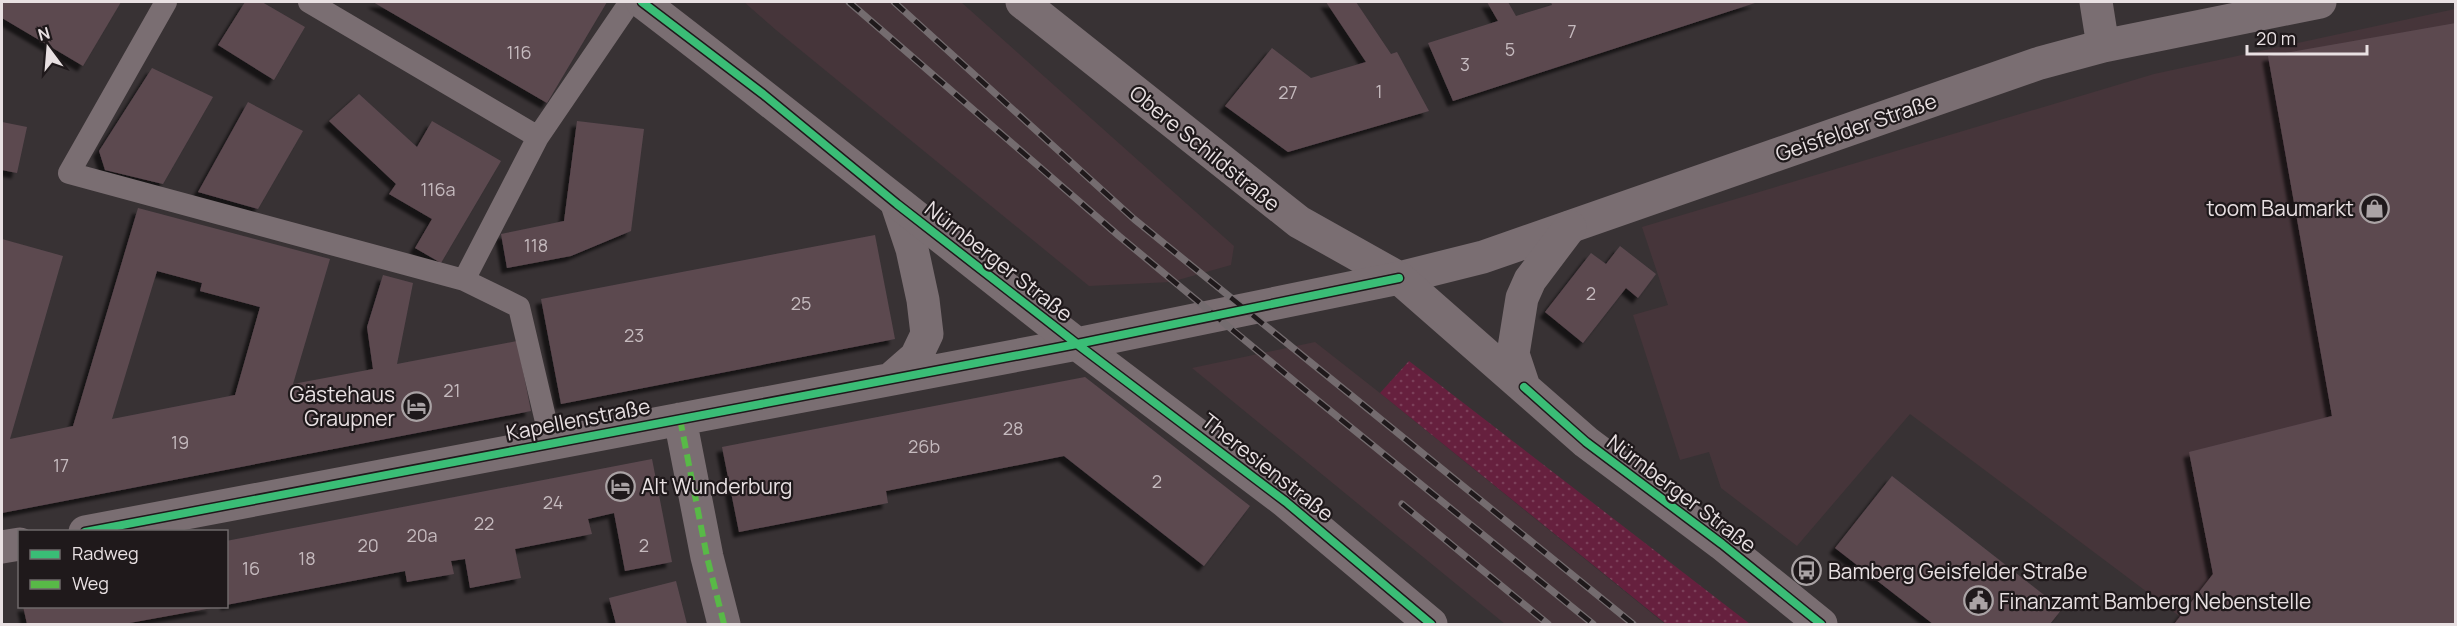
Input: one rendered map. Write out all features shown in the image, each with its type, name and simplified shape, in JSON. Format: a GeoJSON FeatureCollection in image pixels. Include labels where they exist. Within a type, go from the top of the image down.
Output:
{"type":"FeatureCollection","features":[{"type":"Feature","properties":{"kind":"street","name":"Nürnberger Straße"},"geometry":{"type":"LineString","coordinates":[[642,2],[763,94],[897,204],[1077,344],[1399,278],[1586,442],[1722,544],[1821,624]]}},
{"type":"Feature","properties":{"kind":"street","name":"Obere Schildstraße"},"geometry":{"type":"LineString","coordinates":[[1022,2],[1299,222],[1399,278]]}},
{"type":"Feature","properties":{"kind":"street"},"geometry":{"type":"LineString","coordinates":[[2096,2],[2103,46]]}},
{"type":"Feature","properties":{"kind":"street","name":"Geisfelder Straße"},"geometry":{"type":"LineString","coordinates":[[1399,278],[1483,257],[2040,63],[2103,46],[2320,2]]}},
{"type":"Feature","properties":{"kind":"street","name":"Nürnberger Straße"},"geometry":{"type":"LineString","coordinates":[[892,378],[916,357],[927,334],[923,300],[912,249],[897,204]]}},
{"type":"Feature","properties":{"kind":"street"},"geometry":{"type":"LineString","coordinates":[[1524,387],[1513,354],[1522,298],[1530,280],[1570,227]]}},
{"type":"Feature","properties":{"kind":"street","name":"Kapellenstraße"},"geometry":{"type":"LineString","coordinates":[[90,530],[1077,344]]}},
{"type":"Feature","properties":{"kind":"street","name":"Theresienstraße"},"geometry":{"type":"LineString","coordinates":[[1077,344],[1286,502],[1431,624]]}},
{"type":"Feature","properties":{"kind":"street"},"geometry":{"type":"LineString","coordinates":[[680,418],[707,557],[724,624]]}},
{"type":"Feature","properties":{"kind":"street"},"geometry":{"type":"LineString","coordinates":[[2,547],[18,544]]}},
{"type":"Feature","properties":{"kind":"lane"},"geometry":{"type":"LineString","coordinates":[[166,2],[69,173],[464,280],[538,137],[630,2]]}},
{"type":"Feature","properties":{"kind":"lane"},"geometry":{"type":"LineString","coordinates":[[309,2],[538,137]]}},
{"type":"Feature","properties":{"kind":"lane","name":"Kapellenstraße"},"geometry":{"type":"LineString","coordinates":[[464,280],[519,307],[551,443]]}},
{"type":"Feature","properties":{"kind":"shaded area"},"geometry":{"type":"Polygon","coordinates":[[[744,2],[961,2],[1234,246],[1231,265],[1171,282],[1089,286],[744,2]]]}},
{"type":"Feature","properties":{"kind":"shaded area"},"geometry":{"type":"Polygon","coordinates":[[[2455,9],[2455,624],[2173,624],[2179,616],[1910,414],[1797,546],[1721,488],[1709,452],[1680,460],[1633,315],[1668,305],[1642,227],[2154,74],[2455,9]]]}},
{"type":"Feature","properties":{"kind":"shaded area"},"geometry":{"type":"Polygon","coordinates":[[[1315,342],[1665,624],[1505,624],[1192,368],[1315,342]]]}},
{"type":"Feature","properties":{"kind":"shaded area"},"geometry":{"type":"Polygon","coordinates":[[[1409,361],[1750,624],[1666,624],[1380,393],[1409,361]]]}},
{"type":"Feature","properties":{"kind":"building"},"geometry":{"type":"Polygon","coordinates":[[[2,2],[121,2],[83,66],[2,18],[2,2]]]}},
{"type":"Feature","properties":{"kind":"building"},"geometry":{"type":"Polygon","coordinates":[[[245,2],[262,2],[305,27],[274,80],[218,45],[245,2]]]}},
{"type":"Feature","properties":{"kind":"building"},"geometry":{"type":"Polygon","coordinates":[[[373,2],[607,2],[547,103],[373,2]]]}},
{"type":"Feature","properties":{"kind":"building"},"geometry":{"type":"Polygon","coordinates":[[[1326,2],[1356,2],[1391,54],[1397,52],[1429,111],[1288,152],[1225,106],[1272,48],[1311,78],[1366,62],[1326,2]]]}},
{"type":"Feature","properties":{"kind":"building"},"geometry":{"type":"Polygon","coordinates":[[[1487,2],[1508,2],[1516,16],[1552,5],[1551,2],[1758,2],[1453,101],[1428,43],[1498,21],[1487,2]]]}},
{"type":"Feature","properties":{"kind":"building","name":"toom Baumarkt"},"geometry":{"type":"Polygon","coordinates":[[[2456,23],[2456,624],[2177,624],[2175,623],[2213,574],[2189,452],[2332,416],[2268,56],[2456,23]]]}},
{"type":"Feature","properties":{"kind":"building"},"geometry":{"type":"Polygon","coordinates":[[[152,68],[213,97],[163,184],[105,170],[99,151],[152,68]]]}},
{"type":"Feature","properties":{"kind":"building"},"geometry":{"type":"Polygon","coordinates":[[[359,94],[417,147],[432,121],[501,161],[441,263],[415,248],[432,219],[389,194],[396,184],[329,121],[359,94]]]}},
{"type":"Feature","properties":{"kind":"building"},"geometry":{"type":"Polygon","coordinates":[[[248,102],[303,131],[258,209],[198,192],[248,102]]]}},
{"type":"Feature","properties":{"kind":"building"},"geometry":{"type":"Polygon","coordinates":[[[577,121],[644,129],[631,231],[571,256],[507,268],[501,234],[564,221],[577,121]]]}},
{"type":"Feature","properties":{"kind":"building"},"geometry":{"type":"Polygon","coordinates":[[[2,122],[27,127],[17,173],[2,170],[2,122]]]}},
{"type":"Feature","properties":{"kind":"building"},"geometry":{"type":"Polygon","coordinates":[[[138,208],[330,259],[293,384],[373,369],[367,327],[383,275],[413,283],[397,364],[517,341],[531,411],[2,513],[2,239],[63,256],[10,439],[73,426],[138,208]],[[157,271],[112,419],[235,395],[260,307],[200,291],[202,283],[157,271]]]}},
{"type":"Feature","properties":{"kind":"building"},"geometry":{"type":"Polygon","coordinates":[[[875,235],[895,339],[561,404],[541,299],[875,235]]]}},
{"type":"Feature","properties":{"kind":"building"},"geometry":{"type":"Polygon","coordinates":[[[1620,246],[1656,274],[1638,298],[1626,288],[1583,343],[1545,312],[1591,253],[1606,264],[1620,246]]]}},
{"type":"Feature","properties":{"kind":"building"},"geometry":{"type":"Polygon","coordinates":[[[1085,377],[1250,506],[1204,566],[1064,456],[886,491],[888,503],[739,532],[722,447],[1085,377]]]}},
{"type":"Feature","properties":{"kind":"building"},"geometry":{"type":"Polygon","coordinates":[[[652,459],[672,562],[625,571],[614,513],[588,519],[592,534],[515,549],[521,578],[470,588],[465,559],[451,561],[454,574],[407,582],[405,571],[228,605],[228,541],[652,459]]]}},
{"type":"Feature","properties":{"kind":"building"},"geometry":{"type":"Polygon","coordinates":[[[1892,476],[2062,609],[2050,624],[1933,624],[1835,548],[1892,476]]]}},
{"type":"Feature","properties":{"kind":"building"},"geometry":{"type":"Polygon","coordinates":[[[676,581],[687,624],[616,624],[609,598],[676,581]]]}},
{"type":"Feature","properties":{"kind":"building"},"geometry":{"type":"Polygon","coordinates":[[[23,608],[212,608],[124,624],[27,624],[23,608]]]}},
{"type":"Feature","properties":{"kind":"railway"},"geometry":{"type":"LineString","coordinates":[[849,2],[1119,236],[1593,624]]}},
{"type":"Feature","properties":{"kind":"railway"},"geometry":{"type":"LineString","coordinates":[[894,2],[1134,219],[1633,624]]}},
{"type":"Feature","properties":{"kind":"railway"},"geometry":{"type":"LineString","coordinates":[[1402,504],[1548,624]]}},
{"type":"Feature","properties":{"kind":"marked path"},"geometry":{"type":"LineString","coordinates":[[680,419],[707,557],[724,624]]}},
{"type":"Feature","properties":{"kind":"cycle path"},"geometry":{"type":"LineString","coordinates":[[642,2],[763,94],[897,204],[1077,344],[1286,502],[1431,624]]}},
{"type":"Feature","properties":{"kind":"cycle path"},"geometry":{"type":"LineString","coordinates":[[96,530],[1077,344],[1399,278]]}},
{"type":"Feature","properties":{"kind":"cycle path"},"geometry":{"type":"LineString","coordinates":[[1524,387],[1586,442],[1722,544],[1821,624]]}},
{"type":"Feature","properties":{"kind":"place","name":"toom Baumarkt"},"geometry":{"type":"Point","coordinates":[2375,208]}},
{"type":"Feature","properties":{"kind":"place","name":"Gästehaus Graupner"},"geometry":{"type":"Point","coordinates":[416,406]}},
{"type":"Feature","properties":{"kind":"place","name":"Alt Wunderburg"},"geometry":{"type":"Point","coordinates":[620,486]}},
{"type":"Feature","properties":{"kind":"place","name":"Bamberg Geisfelder Straße"},"geometry":{"type":"Point","coordinates":[1807,571]}},
{"type":"Feature","properties":{"kind":"place","name":"Finanzamt Bamberg Nebenstelle"},"geometry":{"type":"Point","coordinates":[1978,601]}}]}
